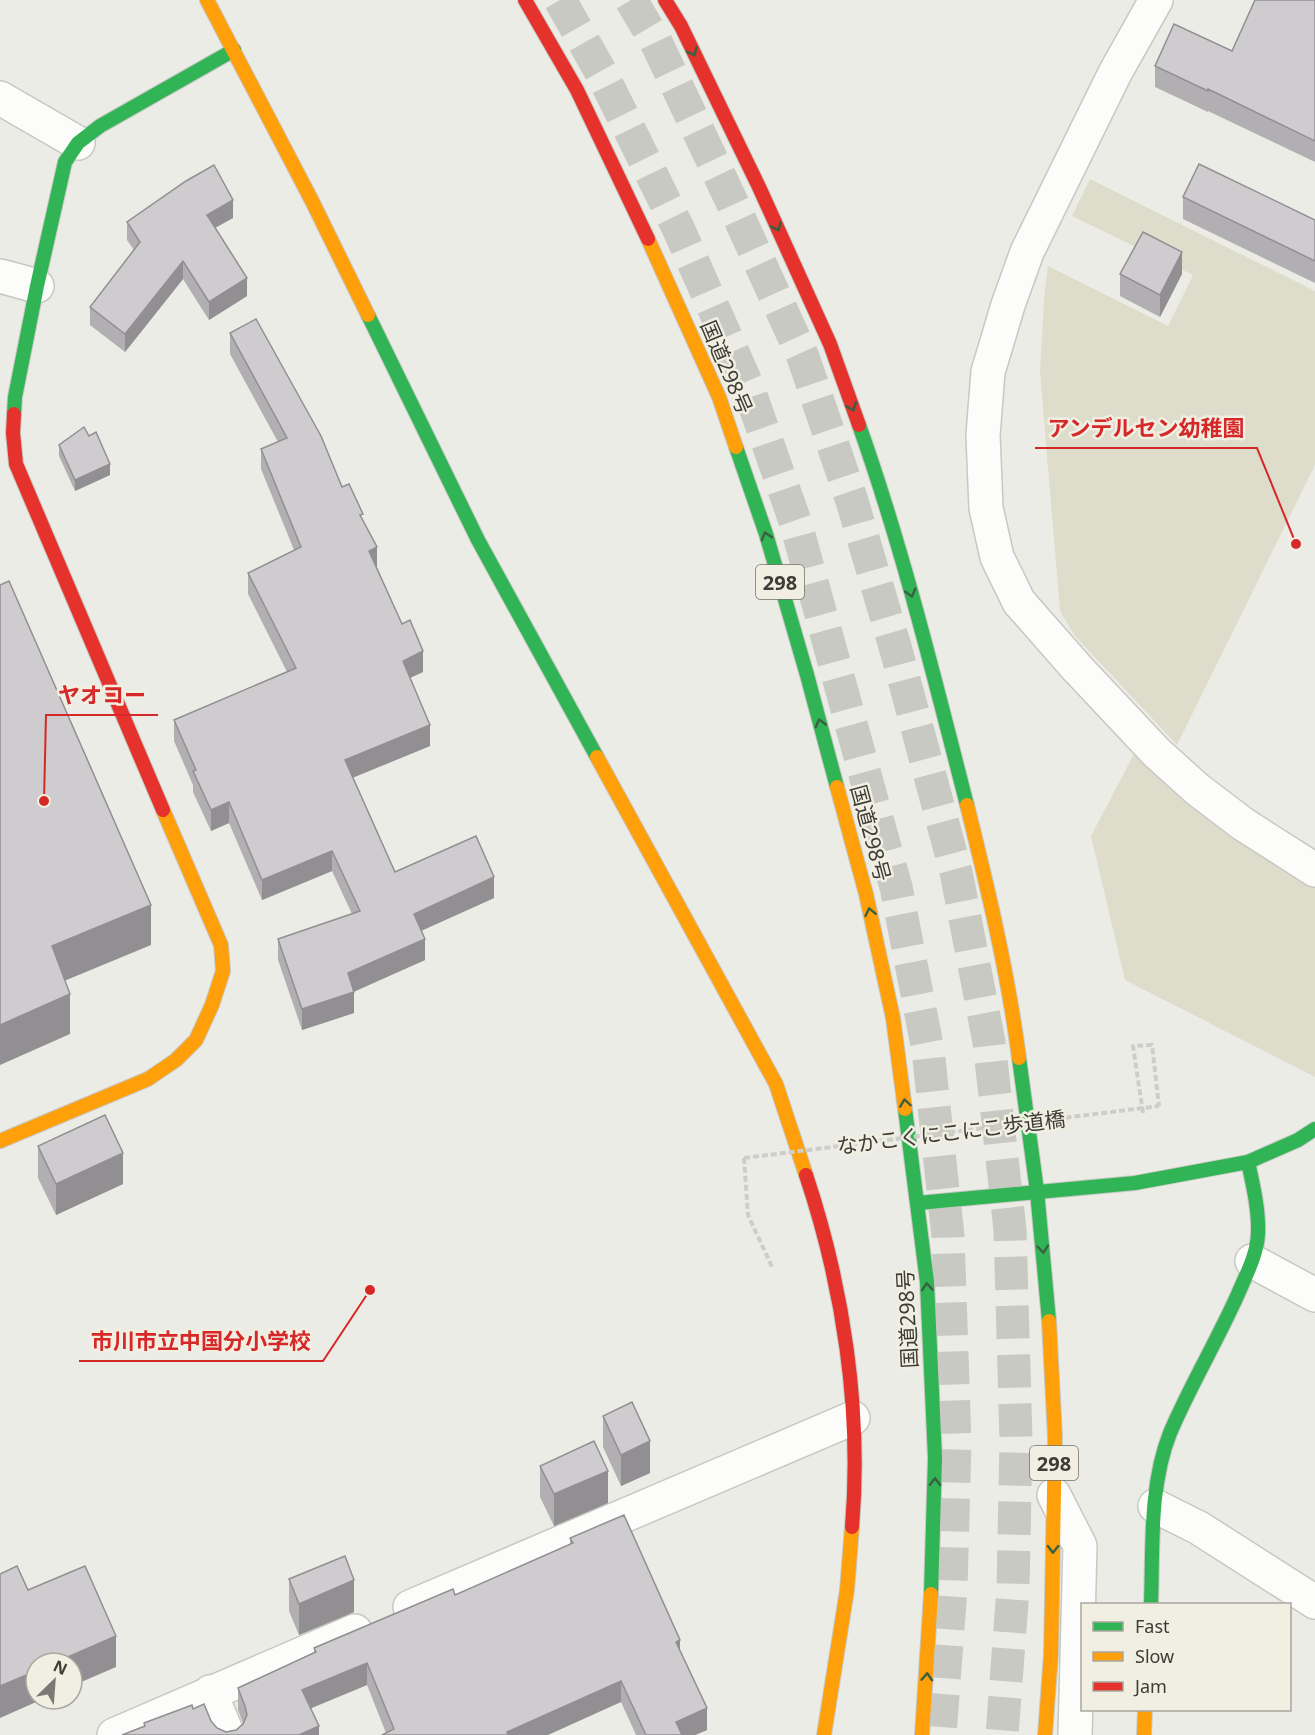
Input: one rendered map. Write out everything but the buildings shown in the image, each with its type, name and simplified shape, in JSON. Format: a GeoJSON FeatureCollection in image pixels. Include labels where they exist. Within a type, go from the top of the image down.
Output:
{"type":"FeatureCollection","features":[{"type":"Feature","properties":{"kind":"main road"},"geometry":{"type":"LineString","coordinates":[[207,0],[312,201],[478,540],[776,1084],[819,1213],[838,1296],[852,1394],[855,1492],[847,1590],[824,1735]]}},
{"type":"Feature","properties":{"kind":"main road","name":"国道298号"},"geometry":{"type":"LineString","coordinates":[[525,0],[577,90],[719,397],[766,534],[866,894],[893,1018],[927,1282],[935,1458],[932,1585],[922,1735]]}},
{"type":"Feature","properties":{"kind":"main road","name":"298"},"geometry":{"type":"LineString","coordinates":[[665,0],[681,27],[759,187],[830,344],[882,490],[925,642],[986,879],[1012,1006],[1037,1191],[1048,1308],[1055,1437],[1051,1654],[1045,1735]]}},
{"type":"Feature","properties":{"kind":"main road"},"geometry":{"type":"LineString","coordinates":[[0,1142],[148,1079],[176,1060],[196,1040],[212,1005],[223,971],[221,945],[16,464],[13,433],[15,397],[65,162],[78,143],[100,126],[234,50]]}},
{"type":"Feature","properties":{"kind":"main road"},"geometry":{"type":"LineString","coordinates":[[918,1203],[1134,1183],[1248,1162],[1298,1140],[1315,1129]]}},
{"type":"Feature","properties":{"kind":"main road"},"geometry":{"type":"LineString","coordinates":[[1151,1603],[1155,1506],[1160,1468],[1170,1434],[1233,1304],[1251,1261],[1258,1235],[1257,1208],[1248,1162]]}},
{"type":"Feature","properties":{"kind":"main road"},"geometry":{"type":"LineString","coordinates":[[1144,1735],[1145,1711]]}},
{"type":"Feature","properties":{"kind":"street"},"geometry":{"type":"LineString","coordinates":[[1155,0],[1115,73],[1027,252],[1008,305],[988,372],[983,435],[986,508],[997,557],[1020,602],[1077,668],[1156,752],[1197,789],[1243,824],[1315,870]]}},
{"type":"Feature","properties":{"kind":"street"},"geometry":{"type":"LineString","coordinates":[[0,98],[78,143]]}},
{"type":"Feature","properties":{"kind":"street"},"geometry":{"type":"LineString","coordinates":[[0,276],[37,286]]}},
{"type":"Feature","properties":{"kind":"street"},"geometry":{"type":"LineString","coordinates":[[1251,1261],[1315,1295]]}},
{"type":"Feature","properties":{"kind":"street"},"geometry":{"type":"LineString","coordinates":[[114,1735],[853,1418]]}},
{"type":"Feature","properties":{"kind":"street"},"geometry":{"type":"LineString","coordinates":[[1054,1495],[1080,1546],[1076,1735]]}},
{"type":"Feature","properties":{"kind":"street"},"geometry":{"type":"LineString","coordinates":[[1155,1506],[1199,1528],[1315,1602]]}},
{"type":"Feature","properties":{"kind":"street"},"geometry":{"type":"LineString","coordinates":[[210,1692],[228,1735]]}},
{"type":"Feature","properties":{"kind":"path","name":"なかこくにこにこ歩道橋"},"geometry":{"type":"LineString","coordinates":[[772,1266],[748,1215],[744,1158],[1158,1106],[1152,1046],[1133,1046],[1143,1113]]}},
{"type":"Feature","properties":{"kind":"green space"},"geometry":{"type":"Polygon","coordinates":[[[1090,179],[1315,291],[1315,465],[1177,745],[1075,636],[1060,611],[1040,372],[1048,266],[1168,326],[1193,275],[1072,216],[1090,179]]]}},
{"type":"Feature","properties":{"kind":"green space"},"geometry":{"type":"Polygon","coordinates":[[[1135,752],[1265,857],[1315,887],[1315,1077],[1125,980],[1091,836],[1135,752]]]}},
{"type":"Feature","properties":{"kind":"tunnel"},"geometry":{"type":"LineString","coordinates":[[560,0],[602,74],[679,230],[747,384],[796,524],[896,887],[928,1050],[948,1236],[955,1442],[951,1589],[940,1735]]}},
{"type":"Feature","properties":{"kind":"tunnel"},"geometry":{"type":"LineString","coordinates":[[631,0],[656,42],[803,357],[852,501],[896,650],[956,872],[989,1042],[1010,1230],[1016,1440],[1013,1589],[1002,1735]]}},
{"type":"Feature","properties":{"kind":"traffic: fast"},"geometry":{"type":"LineString","coordinates":[[14,414],[15,397],[37,286],[65,162],[78,143],[100,126],[234,50]]}},
{"type":"Feature","properties":{"kind":"traffic: fast"},"geometry":{"type":"LineString","coordinates":[[368,315],[478,540],[597,757]]}},
{"type":"Feature","properties":{"kind":"traffic: fast"},"geometry":{"type":"LineString","coordinates":[[859,425],[904,566],[967,805]]}},
{"type":"Feature","properties":{"kind":"traffic: fast"},"geometry":{"type":"LineString","coordinates":[[736,447],[766,534],[837,787]]}},
{"type":"Feature","properties":{"kind":"traffic: fast"},"geometry":{"type":"LineString","coordinates":[[1019,1058],[1037,1191],[1049,1321]]}},
{"type":"Feature","properties":{"kind":"traffic: fast"},"geometry":{"type":"LineString","coordinates":[[905,1109],[927,1282],[935,1458],[931,1594]]}},
{"type":"Feature","properties":{"kind":"traffic: fast"},"geometry":{"type":"LineString","coordinates":[[918,1203],[1135,1183],[1248,1162],[1298,1140],[1315,1129]]}},
{"type":"Feature","properties":{"kind":"traffic: fast"},"geometry":{"type":"LineString","coordinates":[[1151,1603],[1153,1517],[1163,1453],[1178,1415],[1230,1312],[1256,1250],[1258,1216],[1248,1162]]}},
{"type":"Feature","properties":{"kind":"traffic: slow"},"geometry":{"type":"LineString","coordinates":[[207,0],[312,201],[368,315]]}},
{"type":"Feature","properties":{"kind":"traffic: slow"},"geometry":{"type":"LineString","coordinates":[[648,239],[719,397],[736,447]]}},
{"type":"Feature","properties":{"kind":"traffic: slow"},"geometry":{"type":"LineString","coordinates":[[597,757],[776,1084],[806,1175]]}},
{"type":"Feature","properties":{"kind":"traffic: slow"},"geometry":{"type":"LineString","coordinates":[[837,787],[866,894],[893,1018],[905,1109]]}},
{"type":"Feature","properties":{"kind":"traffic: slow"},"geometry":{"type":"LineString","coordinates":[[967,805],[1003,963],[1019,1058]]}},
{"type":"Feature","properties":{"kind":"traffic: slow"},"geometry":{"type":"LineString","coordinates":[[0,1141],[148,1079],[176,1060],[196,1040],[212,1005],[223,971],[221,945],[163,810]]}},
{"type":"Feature","properties":{"kind":"traffic: slow"},"geometry":{"type":"LineString","coordinates":[[1045,1735],[1051,1654],[1055,1437],[1049,1321]]}},
{"type":"Feature","properties":{"kind":"traffic: slow"},"geometry":{"type":"LineString","coordinates":[[824,1735],[847,1590],[852,1527]]}},
{"type":"Feature","properties":{"kind":"traffic: slow"},"geometry":{"type":"LineString","coordinates":[[922,1735],[931,1594]]}},
{"type":"Feature","properties":{"kind":"traffic: slow"},"geometry":{"type":"LineString","coordinates":[[1144,1735],[1145,1711]]}},
{"type":"Feature","properties":{"kind":"traffic: jam"},"geometry":{"type":"LineString","coordinates":[[525,0],[577,90],[648,239]]}},
{"type":"Feature","properties":{"kind":"traffic: jam"},"geometry":{"type":"LineString","coordinates":[[665,0],[681,26],[759,187],[830,344],[859,425]]}},
{"type":"Feature","properties":{"kind":"traffic: jam"},"geometry":{"type":"LineString","coordinates":[[14,414],[16,464],[163,810]]}},
{"type":"Feature","properties":{"kind":"traffic: jam"},"geometry":{"type":"LineString","coordinates":[[806,1175],[830,1260],[847,1349],[854,1438],[852,1527]]}},
{"type":"Feature","properties":{"kind":"place","name":"アンデルセン幼稚園"},"geometry":{"type":"Point","coordinates":[1296,544]}},
{"type":"Feature","properties":{"kind":"place","name":"ヤオコー"},"geometry":{"type":"Point","coordinates":[44,801]}},
{"type":"Feature","properties":{"kind":"place","name":"市川市立中国分小学校"},"geometry":{"type":"Point","coordinates":[370,1290]}}]}
